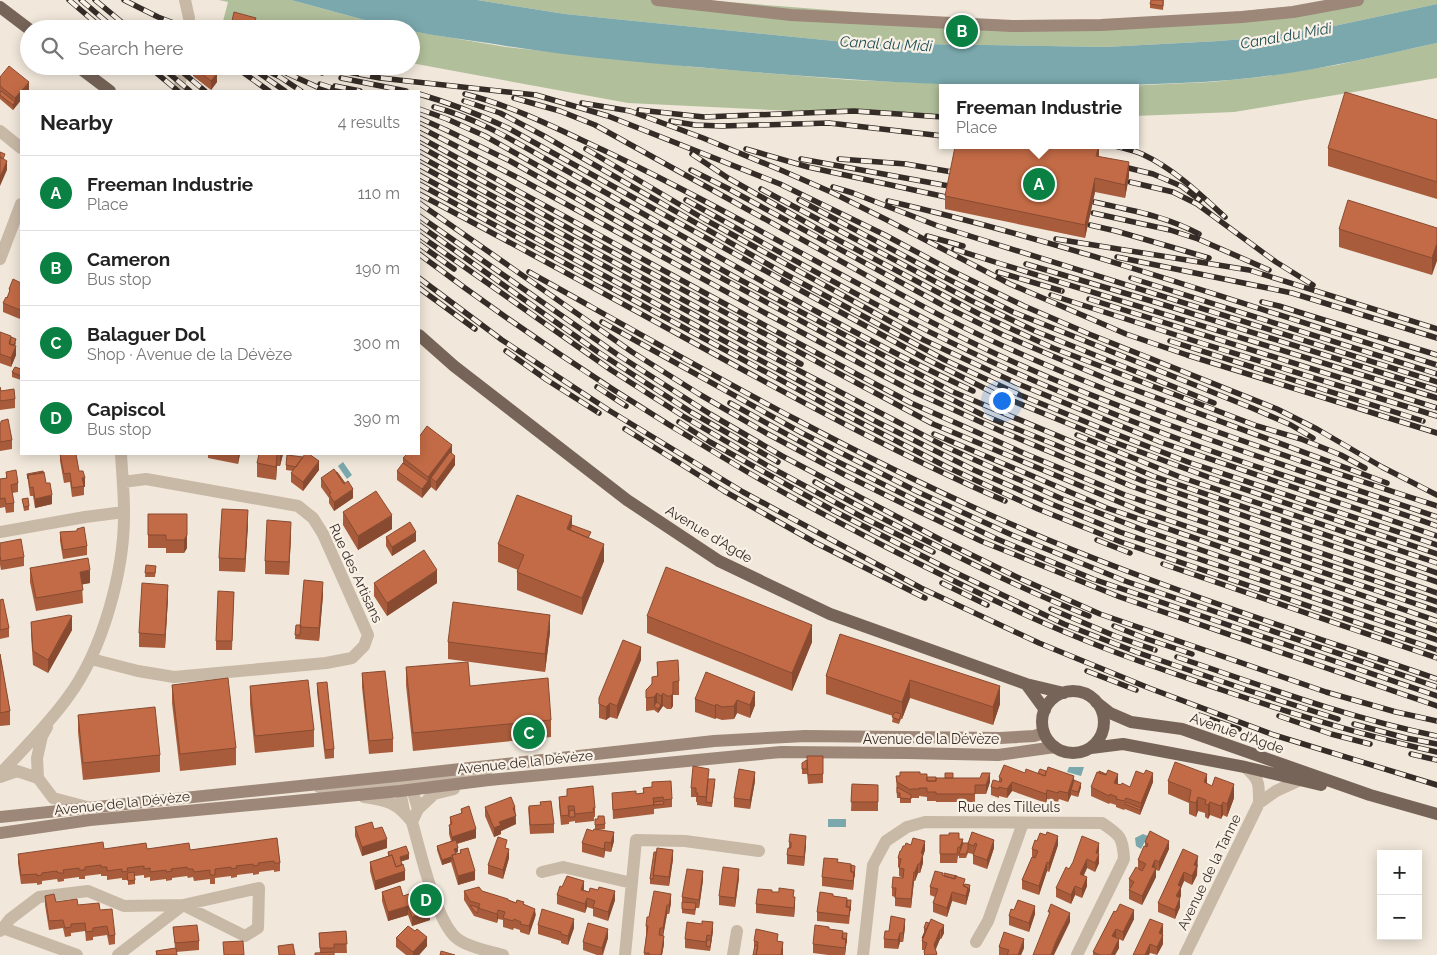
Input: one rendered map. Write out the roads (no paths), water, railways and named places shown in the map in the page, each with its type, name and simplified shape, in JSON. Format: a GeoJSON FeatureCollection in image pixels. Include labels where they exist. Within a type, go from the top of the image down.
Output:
{"type":"FeatureCollection","features":[{"type":"Feature","properties":{"kind":"main road"},"geometry":{"type":"LineString","coordinates":[[657,0],[791,15],[1032,26],[1110,25],[1242,17],[1293,12],[1358,0]]}},
{"type":"Feature","properties":{"kind":"main road"},"geometry":{"type":"LineString","coordinates":[[0,6],[20,22]]}},
{"type":"Feature","properties":{"kind":"main road"},"geometry":{"type":"LineString","coordinates":[[89,75],[109,90]]}},
{"type":"Feature","properties":{"kind":"main road","name":"Avenue d'Agde"},"geometry":{"type":"LineString","coordinates":[[420,336],[454,366],[627,500],[719,561],[830,614],[1026,684],[1064,693]]}},
{"type":"Feature","properties":{"kind":"main road"},"geometry":{"type":"LineString","coordinates":[[1026,684],[1045,710]]}},
{"type":"Feature","properties":{"kind":"main road"},"geometry":{"type":"LineString","coordinates":[[1064,693],[1082,693],[1096,702],[1102,711],[1104,721],[1098,740],[1090,748],[1082,752],[1063,752],[1048,741],[1042,726],[1042,718],[1049,702],[1056,696],[1064,693]]}},
{"type":"Feature","properties":{"kind":"main road","name":"Avenue d'Agde"},"geometry":{"type":"LineString","coordinates":[[1096,702],[1110,713],[1130,722],[1182,729],[1370,795],[1437,814]]}},
{"type":"Feature","properties":{"kind":"main road","name":"Avenue de la Dévèze"},"geometry":{"type":"LineString","coordinates":[[0,817],[714,741],[805,736],[1000,738],[1034,736],[1044,733]]}},
{"type":"Feature","properties":{"kind":"main road","name":"Avenue d'Agde"},"geometry":{"type":"LineString","coordinates":[[1090,748],[1122,744],[1245,766],[1370,795]]}},
{"type":"Feature","properties":{"kind":"main road","name":"Avenue de la Dévèze"},"geometry":{"type":"LineString","coordinates":[[0,833],[90,820],[352,796],[405,788],[781,752],[998,755],[1055,747]]}},
{"type":"Feature","properties":{"kind":"street"},"geometry":{"type":"LineString","coordinates":[[185,0],[189,18]]}},
{"type":"Feature","properties":{"kind":"street"},"geometry":{"type":"LineString","coordinates":[[179,90],[181,75]]}},
{"type":"Feature","properties":{"kind":"street"},"geometry":{"type":"LineString","coordinates":[[0,131],[20,147]]}},
{"type":"Feature","properties":{"kind":"street"},"geometry":{"type":"LineString","coordinates":[[0,259],[20,207]]}},
{"type":"Feature","properties":{"kind":"street"},"geometry":{"type":"LineString","coordinates":[[0,776],[69,697],[91,659],[119,571],[124,512],[121,455]]}},
{"type":"Feature","properties":{"kind":"street","name":"Rue des Artisans"},"geometry":{"type":"LineString","coordinates":[[91,659],[138,671],[174,677],[326,664],[352,658],[364,646],[368,635],[323,534],[313,518],[298,506],[146,480],[123,482]]}},
{"type":"Feature","properties":{"kind":"street"},"geometry":{"type":"LineString","coordinates":[[0,532],[124,512]]}},
{"type":"Feature","properties":{"kind":"street"},"geometry":{"type":"LineString","coordinates":[[0,828],[43,823],[51,817],[53,798],[38,778],[36,758],[42,736],[54,714]]}},
{"type":"Feature","properties":{"kind":"street"},"geometry":{"type":"LineString","coordinates":[[303,785],[348,790],[405,788],[463,777],[505,764]]}},
{"type":"Feature","properties":{"kind":"street"},"geometry":{"type":"LineString","coordinates":[[1245,766],[1258,780],[1259,803]]}},
{"type":"Feature","properties":{"kind":"street"},"geometry":{"type":"LineString","coordinates":[[0,776],[18,771],[38,778]]}},
{"type":"Feature","properties":{"kind":"street"},"geometry":{"type":"LineString","coordinates":[[412,822],[418,809],[434,794],[489,780]]}},
{"type":"Feature","properties":{"kind":"street"},"geometry":{"type":"LineString","coordinates":[[1259,803],[1276,791],[1300,780]]}},
{"type":"Feature","properties":{"kind":"street"},"geometry":{"type":"LineString","coordinates":[[405,788],[418,809]]}},
{"type":"Feature","properties":{"kind":"street"},"geometry":{"type":"LineString","coordinates":[[404,811],[405,788]]}},
{"type":"Feature","properties":{"kind":"street"},"geometry":{"type":"LineString","coordinates":[[352,796],[384,799],[404,811],[412,822],[440,914],[450,931],[458,940],[503,955]]}},
{"type":"Feature","properties":{"kind":"street"},"geometry":{"type":"LineString","coordinates":[[53,798],[87,807]]}},
{"type":"Feature","properties":{"kind":"street","name":"Avenue de la Tanne"},"geometry":{"type":"LineString","coordinates":[[1185,955],[1259,803]]}},
{"type":"Feature","properties":{"kind":"street","name":"Rue des Tilleuls"},"geometry":{"type":"LineString","coordinates":[[863,955],[874,865],[886,841],[907,827],[925,822],[1102,823],[1117,832],[1123,843],[1124,858],[1077,955]]}},
{"type":"Feature","properties":{"kind":"street"},"geometry":{"type":"LineString","coordinates":[[976,942],[988,921],[1023,823]]}},
{"type":"Feature","properties":{"kind":"street"},"geometry":{"type":"LineString","coordinates":[[625,955],[636,840],[685,841],[759,851]]}},
{"type":"Feature","properties":{"kind":"street"},"geometry":{"type":"LineString","coordinates":[[542,872],[563,867],[632,883]]}},
{"type":"Feature","properties":{"kind":"street"},"geometry":{"type":"LineString","coordinates":[[77,955],[1,929],[10,919],[40,897],[88,891],[124,906],[183,905],[259,888],[258,928],[245,936],[183,905]]}},
{"type":"Feature","properties":{"kind":"street"},"geometry":{"type":"LineString","coordinates":[[118,955],[183,905]]}},
{"type":"Feature","properties":{"kind":"street"},"geometry":{"type":"LineString","coordinates":[[733,955],[736,931]]}},
{"type":"Feature","properties":{"kind":"water","name":"Canal du Midi"},"geometry":{"type":"Polygon","coordinates":[[[291,0],[477,0],[565,14],[855,43],[1105,47],[1255,38],[1334,26],[1437,4],[1437,43],[1326,67],[1233,80],[1139,85],[942,84],[783,74],[578,56],[420,33],[420,20],[365,20],[291,0]]]}},
{"type":"Feature","properties":{"kind":"water"},"geometry":{"type":"Polygon","coordinates":[[[343,462],[352,475],[347,479],[338,466],[343,462]]]}},
{"type":"Feature","properties":{"kind":"water"},"geometry":{"type":"Polygon","coordinates":[[[1069,767],[1084,767],[1081,776],[1067,772],[1069,767]]]}},
{"type":"Feature","properties":{"kind":"water"},"geometry":{"type":"Polygon","coordinates":[[[828,819],[846,819],[846,827],[828,827],[828,819]]]}},
{"type":"Feature","properties":{"kind":"water"},"geometry":{"type":"Polygon","coordinates":[[[1143,834],[1148,836],[1141,849],[1136,846],[1135,838],[1143,834]]]}},
{"type":"Feature","properties":{"kind":"railway"},"geometry":{"type":"LineString","coordinates":[[69,0],[92,20]]}},
{"type":"Feature","properties":{"kind":"railway"},"geometry":{"type":"LineString","coordinates":[[81,0],[104,20]]}},
{"type":"Feature","properties":{"kind":"railway"},"geometry":{"type":"LineString","coordinates":[[95,0],[119,20]]}},
{"type":"Feature","properties":{"kind":"railway"},"geometry":{"type":"LineString","coordinates":[[124,0],[166,20]]}},
{"type":"Feature","properties":{"kind":"railway"},"geometry":{"type":"LineString","coordinates":[[159,75],[177,90]]}},
{"type":"Feature","properties":{"kind":"railway"},"geometry":{"type":"LineString","coordinates":[[171,75],[189,90]]}},
{"type":"Feature","properties":{"kind":"railway"},"geometry":{"type":"LineString","coordinates":[[186,75],[204,90]]}},
{"type":"Feature","properties":{"kind":"railway"},"geometry":{"type":"LineString","coordinates":[[247,75],[268,90]]}},
{"type":"Feature","properties":{"kind":"railway"},"geometry":{"type":"LineString","coordinates":[[262,75],[284,90]]}},
{"type":"Feature","properties":{"kind":"railway"},"geometry":{"type":"LineString","coordinates":[[276,75],[300,90]]}},
{"type":"Feature","properties":{"kind":"railway"},"geometry":{"type":"LineString","coordinates":[[291,75],[324,90]]}},
{"type":"Feature","properties":{"kind":"railway"},"geometry":{"type":"LineString","coordinates":[[364,75],[536,95],[608,116],[780,184],[1024,306],[1277,409],[1437,495]]}},
{"type":"Feature","properties":{"kind":"railway"},"geometry":{"type":"LineString","coordinates":[[341,78],[401,90]]}},
{"type":"Feature","properties":{"kind":"railway"},"geometry":{"type":"LineString","coordinates":[[320,84],[338,90]]}},
{"type":"Feature","properties":{"kind":"railway"},"geometry":{"type":"LineString","coordinates":[[335,86],[355,90]]}},
{"type":"Feature","properties":{"kind":"railway"},"geometry":{"type":"LineString","coordinates":[[420,94],[464,109],[508,128],[926,359],[996,394],[1111,441],[1208,477],[1437,554]]}},
{"type":"Feature","properties":{"kind":"railway"},"geometry":{"type":"LineString","coordinates":[[465,94],[518,111],[603,150],[697,197],[930,322],[1033,371],[1204,438],[1437,517]]}},
{"type":"Feature","properties":{"kind":"railway"},"geometry":{"type":"LineString","coordinates":[[514,98],[560,111],[595,125],[913,301],[1001,345],[1108,390],[1216,432],[1437,506]]}},
{"type":"Feature","properties":{"kind":"railway"},"geometry":{"type":"LineString","coordinates":[[464,101],[500,113],[544,136],[785,274],[945,360],[1020,395],[1188,462],[1437,545]]}},
{"type":"Feature","properties":{"kind":"railway"},"geometry":{"type":"LineString","coordinates":[[582,103],[630,111],[703,138],[783,171],[831,192],[1010,284],[1126,334],[1187,355],[1437,433]]}},
{"type":"Feature","properties":{"kind":"railway"},"geometry":{"type":"LineString","coordinates":[[434,107],[463,116],[504,136],[802,303],[887,349],[973,391]]}},
{"type":"Feature","properties":{"kind":"railway"},"geometry":{"type":"LineString","coordinates":[[420,109],[485,136],[733,276],[951,391],[1153,476],[1437,573]]}},
{"type":"Feature","properties":{"kind":"railway"},"geometry":{"type":"LineString","coordinates":[[639,110],[704,117],[854,111],[939,117]]}},
{"type":"Feature","properties":{"kind":"railway"},"geometry":{"type":"LineString","coordinates":[[420,118],[510,161],[636,232],[894,371],[983,415],[1143,481],[1437,582]]}},
{"type":"Feature","properties":{"kind":"railway"},"geometry":{"type":"LineString","coordinates":[[671,121],[695,125],[722,126],[829,123],[939,136]]}},
{"type":"Feature","properties":{"kind":"railway"},"geometry":{"type":"LineString","coordinates":[[420,128],[522,180],[912,391],[1131,486],[1437,593]]}},
{"type":"Feature","properties":{"kind":"railway"},"geometry":{"type":"LineString","coordinates":[[420,138],[911,403],[1028,455],[1125,495],[1437,602]]}},
{"type":"Feature","properties":{"kind":"railway"},"geometry":{"type":"LineString","coordinates":[[420,147],[933,424],[1141,511],[1437,611]]}},
{"type":"Feature","properties":{"kind":"railway"},"geometry":{"type":"LineString","coordinates":[[586,149],[704,219],[924,340],[1016,383],[1160,442],[1437,536]]}},
{"type":"Feature","properties":{"kind":"railway"},"geometry":{"type":"LineString","coordinates":[[746,149],[808,167],[946,197]]}},
{"type":"Feature","properties":{"kind":"railway"},"geometry":{"type":"LineString","coordinates":[[1127,149],[1142,154],[1165,167],[1186,182],[1225,217]]}},
{"type":"Feature","properties":{"kind":"railway"},"geometry":{"type":"LineString","coordinates":[[692,154],[728,178],[825,233],[981,315],[1053,348],[1257,426],[1301,439],[1341,455],[1365,468]]}},
{"type":"Feature","properties":{"kind":"railway"},"geometry":{"type":"LineString","coordinates":[[420,157],[801,364]]}},
{"type":"Feature","properties":{"kind":"railway"},"geometry":{"type":"LineString","coordinates":[[801,159],[949,186]]}},
{"type":"Feature","properties":{"kind":"railway"},"geometry":{"type":"LineString","coordinates":[[839,159],[906,164],[952,172]]}},
{"type":"Feature","properties":{"kind":"railway"},"geometry":{"type":"LineString","coordinates":[[1116,165],[1153,174],[1181,186],[1200,200]]}},
{"type":"Feature","properties":{"kind":"railway"},"geometry":{"type":"LineString","coordinates":[[420,166],[761,351],[946,447],[1060,498],[1146,531],[1437,631]]}},
{"type":"Feature","properties":{"kind":"railway"},"geometry":{"type":"LineString","coordinates":[[691,170],[948,308],[1003,335],[1114,382],[1387,483]]}},
{"type":"Feature","properties":{"kind":"railway"},"geometry":{"type":"LineString","coordinates":[[420,176],[743,351],[875,421],[974,470],[1120,532],[1437,640]]}},
{"type":"Feature","properties":{"kind":"railway"},"geometry":{"type":"LineString","coordinates":[[1130,182],[1173,192],[1197,204],[1276,262],[1313,285]]}},
{"type":"Feature","properties":{"kind":"railway"},"geometry":{"type":"LineString","coordinates":[[420,185],[834,409],[947,467],[1038,509],[1121,542],[1437,650]]}},
{"type":"Feature","properties":{"kind":"railway"},"geometry":{"type":"LineString","coordinates":[[833,187],[938,226],[1437,382]]}},
{"type":"Feature","properties":{"kind":"railway"},"geometry":{"type":"LineString","coordinates":[[761,189],[970,300],[1035,331],[1214,403]]}},
{"type":"Feature","properties":{"kind":"railway"},"geometry":{"type":"LineString","coordinates":[[420,195],[843,423],[964,483],[1005,501]]}},
{"type":"Feature","properties":{"kind":"railway"},"geometry":{"type":"LineString","coordinates":[[686,200],[816,272],[947,341],[1037,382],[1195,445],[1437,526]]}},
{"type":"Feature","properties":{"kind":"railway"},"geometry":{"type":"LineString","coordinates":[[799,200],[1013,312],[1252,408],[1291,425],[1313,438]]}},
{"type":"Feature","properties":{"kind":"railway"},"geometry":{"type":"LineString","coordinates":[[888,201],[958,218],[1096,257],[1437,365]]}},
{"type":"Feature","properties":{"kind":"railway"},"geometry":{"type":"LineString","coordinates":[[1094,202],[1161,218],[1199,234]]}},
{"type":"Feature","properties":{"kind":"railway"},"geometry":{"type":"LineString","coordinates":[[420,204],[632,352],[766,433],[845,475],[981,541],[1120,597],[1437,706]]}},
{"type":"Feature","properties":{"kind":"railway"},"geometry":{"type":"LineString","coordinates":[[1093,213],[1170,230],[1198,239],[1269,270]]}},
{"type":"Feature","properties":{"kind":"railway"},"geometry":{"type":"LineString","coordinates":[[420,217],[618,355],[710,414],[782,456],[943,541],[1021,579],[1100,614],[1326,692],[1396,712],[1437,721]]}},
{"type":"Feature","properties":{"kind":"railway"},"geometry":{"type":"LineString","coordinates":[[1090,225],[1209,258]]}},
{"type":"Feature","properties":{"kind":"railway"},"geometry":{"type":"LineString","coordinates":[[420,226],[598,352],[691,412],[778,462]]}},
{"type":"Feature","properties":{"kind":"railway"},"geometry":{"type":"LineString","coordinates":[[420,236],[611,370],[683,416],[768,466],[864,518],[933,552]]}},
{"type":"Feature","properties":{"kind":"railway"},"geometry":{"type":"LineString","coordinates":[[927,236],[963,246]]}},
{"type":"Feature","properties":{"kind":"railway"},"geometry":{"type":"LineString","coordinates":[[1056,239],[1249,270],[1437,329]]}},
{"type":"Feature","properties":{"kind":"railway"},"geometry":{"type":"LineString","coordinates":[[420,245],[454,269]]}},
{"type":"Feature","properties":{"kind":"railway"},"geometry":{"type":"LineString","coordinates":[[954,249],[1437,398]]}},
{"type":"Feature","properties":{"kind":"railway"},"geometry":{"type":"LineString","coordinates":[[420,255],[568,360],[685,434],[806,505],[959,584],[1053,627],[1149,665],[1302,716],[1356,732],[1437,752]]}},
{"type":"Feature","properties":{"kind":"railway"},"geometry":{"type":"LineString","coordinates":[[1117,257],[1292,293],[1437,338]]}},
{"type":"Feature","properties":{"kind":"railway"},"geometry":{"type":"LineString","coordinates":[[1026,264],[1437,390]]}},
{"type":"Feature","properties":{"kind":"railway"},"geometry":{"type":"LineString","coordinates":[[529,272],[823,434],[1004,521],[1057,544],[1165,585],[1437,679]]}},
{"type":"Feature","properties":{"kind":"railway"},"geometry":{"type":"LineString","coordinates":[[998,272],[1062,291]]}},
{"type":"Feature","properties":{"kind":"railway"},"geometry":{"type":"LineString","coordinates":[[1131,278],[1437,374]]}},
{"type":"Feature","properties":{"kind":"railway"},"geometry":{"type":"LineString","coordinates":[[420,279],[502,340],[610,411],[743,492],[921,588],[1039,643],[1149,688],[1274,735],[1437,785]]}},
{"type":"Feature","properties":{"kind":"railway"},"geometry":{"type":"LineString","coordinates":[[420,289],[475,329]]}},
{"type":"Feature","properties":{"kind":"railway"},"geometry":{"type":"LineString","coordinates":[[1051,295],[1437,416]]}},
{"type":"Feature","properties":{"kind":"railway"},"geometry":{"type":"LineString","coordinates":[[1089,299],[1437,408]]}},
{"type":"Feature","properties":{"kind":"railway"},"geometry":{"type":"LineString","coordinates":[[1262,302],[1437,355]]}},
{"type":"Feature","properties":{"kind":"railway"},"geometry":{"type":"LineString","coordinates":[[602,322],[802,433],[918,492],[1012,535],[1125,581],[1437,687]]}},
{"type":"Feature","properties":{"kind":"railway"},"geometry":{"type":"LineString","coordinates":[[1170,341],[1423,421]]}},
{"type":"Feature","properties":{"kind":"railway"},"geometry":{"type":"LineString","coordinates":[[506,351],[599,413]]}},
{"type":"Feature","properties":{"kind":"railway"},"geometry":{"type":"LineString","coordinates":[[597,387],[626,406]]}},
{"type":"Feature","properties":{"kind":"railway"},"geometry":{"type":"LineString","coordinates":[[730,403],[832,459],[915,500],[997,539],[1093,579],[1437,696]]}},
{"type":"Feature","properties":{"kind":"railway"},"geometry":{"type":"LineString","coordinates":[[679,422],[710,442],[834,511],[952,571],[1064,624],[1136,652],[1338,719]]}},
{"type":"Feature","properties":{"kind":"railway"},"geometry":{"type":"LineString","coordinates":[[625,429],[724,491],[816,543],[925,598]]}},
{"type":"Feature","properties":{"kind":"railway"},"geometry":{"type":"LineString","coordinates":[[934,434],[1107,508],[1437,621]]}},
{"type":"Feature","properties":{"kind":"railway"},"geometry":{"type":"LineString","coordinates":[[1077,435],[1180,477],[1437,563]]}},
{"type":"Feature","properties":{"kind":"railway"},"geometry":{"type":"LineString","coordinates":[[815,482],[971,563],[1029,591],[1089,616]]}},
{"type":"Feature","properties":{"kind":"railway"},"geometry":{"type":"LineString","coordinates":[[1097,540],[1130,553]]}},
{"type":"Feature","properties":{"kind":"railway"},"geometry":{"type":"LineString","coordinates":[[1163,564],[1437,658]]}},
{"type":"Feature","properties":{"kind":"railway"},"geometry":{"type":"LineString","coordinates":[[942,583],[987,605]]}},
{"type":"Feature","properties":{"kind":"railway"},"geometry":{"type":"LineString","coordinates":[[1051,609],[1115,636],[1155,650]]}},
{"type":"Feature","properties":{"kind":"railway"},"geometry":{"type":"LineString","coordinates":[[1114,626],[1192,654]]}},
{"type":"Feature","properties":{"kind":"railway"},"geometry":{"type":"LineString","coordinates":[[1177,657],[1338,711],[1437,736]]}},
{"type":"Feature","properties":{"kind":"railway"},"geometry":{"type":"LineString","coordinates":[[1087,671],[1136,690]]}},
{"type":"Feature","properties":{"kind":"railway"},"geometry":{"type":"LineString","coordinates":[[1199,715],[1239,729]]}},
{"type":"Feature","properties":{"kind":"railway"},"geometry":{"type":"LineString","coordinates":[[1279,716],[1331,734],[1370,744]]}},
{"type":"Feature","properties":{"kind":"railway"},"geometry":{"type":"LineString","coordinates":[[1354,724],[1437,744]]}},
{"type":"Feature","properties":{"kind":"railway"},"geometry":{"type":"LineString","coordinates":[[1411,754],[1437,760]]}},
{"type":"Feature","properties":{"kind":"place","name":"Cameron"},"geometry":{"type":"Point","coordinates":[962,31]}},
{"type":"Feature","properties":{"kind":"place","name":"Freeman Industrie"},"geometry":{"type":"Point","coordinates":[1039,184]}},
{"type":"Feature","properties":{"kind":"place","name":"Balaguer Dol"},"geometry":{"type":"Point","coordinates":[529,733]}},
{"type":"Feature","properties":{"kind":"place","name":"Capiscol"},"geometry":{"type":"Point","coordinates":[426,900]}}]}
